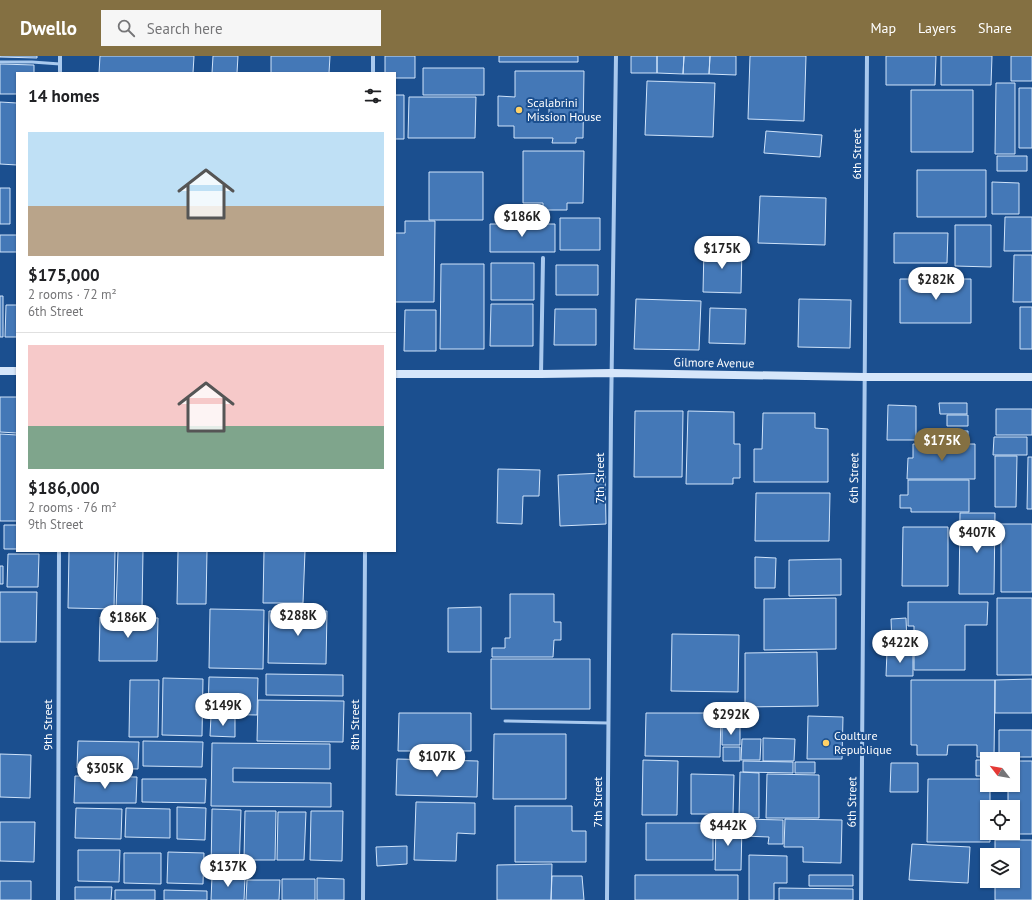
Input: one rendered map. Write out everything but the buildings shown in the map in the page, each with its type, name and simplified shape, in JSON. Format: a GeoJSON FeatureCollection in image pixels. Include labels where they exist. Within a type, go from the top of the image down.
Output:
{"type":"FeatureCollection","features":[{"type":"Feature","properties":{"kind":"main road"},"geometry":{"type":"LineString","coordinates":[[0,371],[16,371]]}},
{"type":"Feature","properties":{"kind":"main road","name":"Gilmore Avenue"},"geometry":{"type":"LineString","coordinates":[[396,374],[612,373],[865,377],[1032,377]]}},
{"type":"Feature","properties":{"kind":"street"},"geometry":{"type":"LineString","coordinates":[[60,56],[60,72]]}},
{"type":"Feature","properties":{"kind":"street"},"geometry":{"type":"LineString","coordinates":[[373,56],[373,72]]}},
{"type":"Feature","properties":{"kind":"street","name":"7th Street"},"geometry":{"type":"LineString","coordinates":[[607,900],[616,56]]}},
{"type":"Feature","properties":{"kind":"street","name":"6th Street"},"geometry":{"type":"LineString","coordinates":[[861,900],[867,56]]}},
{"type":"Feature","properties":{"kind":"street"},"geometry":{"type":"LineString","coordinates":[[541,374],[543,258]]}},
{"type":"Feature","properties":{"kind":"street","name":"9th Street"},"geometry":{"type":"LineString","coordinates":[[58,900],[59,552]]}},
{"type":"Feature","properties":{"kind":"street","name":"8th Street"},"geometry":{"type":"LineString","coordinates":[[363,900],[365,552]]}},
{"type":"Feature","properties":{"kind":"lane"},"geometry":{"type":"LineString","coordinates":[[0,62],[60,64]]}},
{"type":"Feature","properties":{"kind":"lane"},"geometry":{"type":"LineString","coordinates":[[505,721],[608,723]]}},
{"type":"Feature","properties":{"kind":"place","name":"Scalabrini Mission House"},"geometry":{"type":"Point","coordinates":[519,110]}},
{"type":"Feature","properties":{"kind":"place","name":"Coulture Republique"},"geometry":{"type":"Point","coordinates":[826,743]}}]}
